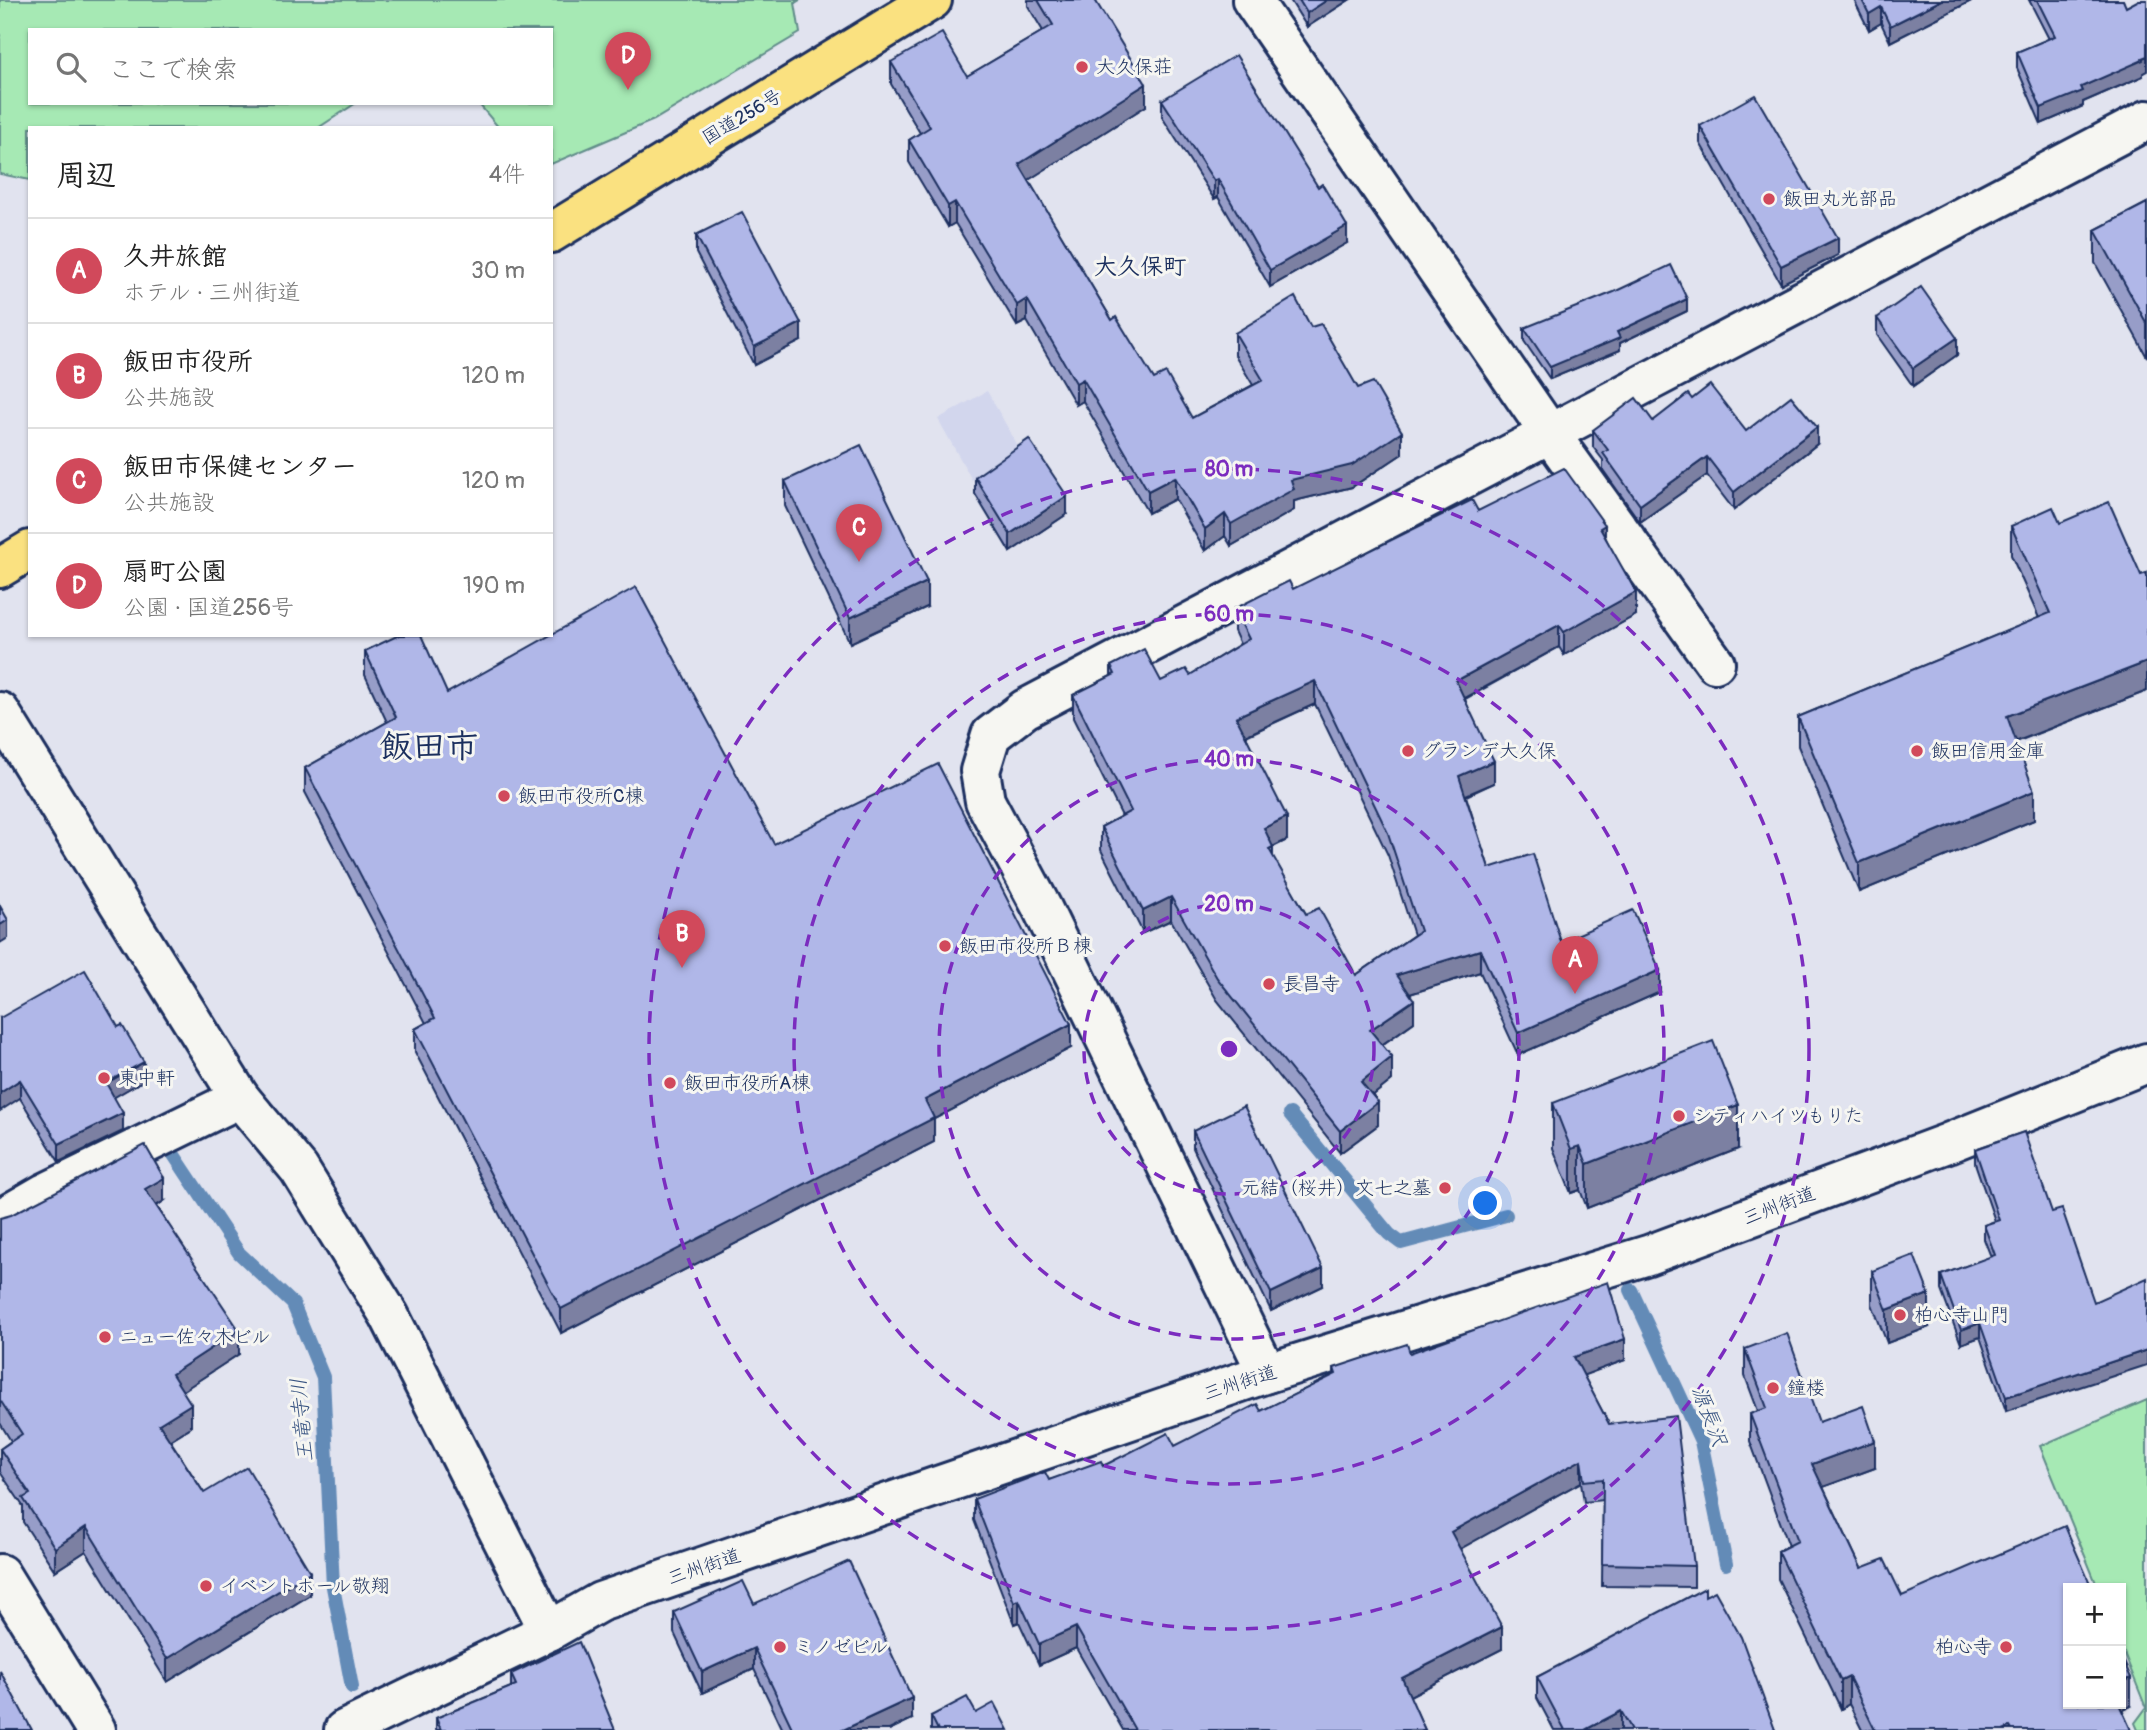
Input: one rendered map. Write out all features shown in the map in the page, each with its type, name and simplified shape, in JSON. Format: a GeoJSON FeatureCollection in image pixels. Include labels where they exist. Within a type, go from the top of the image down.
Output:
{"type":"FeatureCollection","features":[{"type":"Feature","properties":{"kind":"highway","name":"国道256号"},"geometry":{"type":"LineString","coordinates":[[553,232],[932,0]]}},
{"type":"Feature","properties":{"kind":"highway"},"geometry":{"type":"LineString","coordinates":[[0,568],[28,551]]}},
{"type":"Feature","properties":{"kind":"street"},"geometry":{"type":"LineString","coordinates":[[1252,0],[1548,432],[1715,663]]}},
{"type":"Feature","properties":{"kind":"street"},"geometry":{"type":"LineString","coordinates":[[1267,1373],[1042,908],[985,802],[979,771],[991,735],[1025,709],[1548,432],[2147,120]]}},
{"type":"Feature","properties":{"kind":"street"},"geometry":{"type":"LineString","coordinates":[[0,712],[240,1098],[299,1169],[390,1315],[549,1631]]}},
{"type":"Feature","properties":{"kind":"street","name":"三州街道"},"geometry":{"type":"LineString","coordinates":[[344,1730],[549,1631],[600,1602],[1267,1373],[1648,1255],[1948,1143],[2147,1063]]}},
{"type":"Feature","properties":{"kind":"street"},"geometry":{"type":"LineString","coordinates":[[0,1219],[46,1193],[240,1098]]}},
{"type":"Feature","properties":{"kind":"street"},"geometry":{"type":"LineString","coordinates":[[0,1574],[96,1730]]}},
{"type":"Feature","properties":{"kind":"shaded area"},"geometry":{"type":"Polygon","coordinates":[[[987,391],[1022,453],[972,480],[938,419],[987,391]]]}},
{"type":"Feature","properties":{"kind":"green space"},"geometry":{"type":"Polygon","coordinates":[[[0,0],[800,0],[795,3],[800,33],[654,120],[553,163],[553,126],[497,126],[480,105],[553,105],[553,28],[28,28],[28,105],[353,105],[321,126],[28,126],[28,180],[0,174],[0,0]]]}},
{"type":"Feature","properties":{"kind":"green space"},"geometry":{"type":"Polygon","coordinates":[[[2147,1400],[2147,1730],[2138,1730],[2135,1723],[2146,1708],[2126,1658],[2126,1583],[2096,1583],[2040,1446],[2147,1400]]]}},
{"type":"Feature","properties":{"kind":"building"},"geometry":{"type":"Polygon","coordinates":[[[1038,0],[1095,0],[1146,84],[1019,164],[1112,320],[1116,317],[1154,379],[1166,373],[1192,418],[1263,380],[1235,333],[1295,297],[1311,327],[1321,324],[1358,388],[1373,382],[1402,432],[1352,465],[1291,480],[1294,489],[1231,524],[1225,514],[1205,529],[1175,477],[1148,491],[1083,379],[1076,383],[1027,299],[1017,305],[955,202],[948,206],[909,140],[930,127],[891,62],[942,33],[967,76],[1053,25],[1038,0]]]}},
{"type":"Feature","properties":{"kind":"building"},"geometry":{"type":"Polygon","coordinates":[[[1299,0],[1327,0],[1307,13],[1299,0]]]}},
{"type":"Feature","properties":{"kind":"building"},"geometry":{"type":"Polygon","coordinates":[[[1862,0],[1942,0],[1890,26],[1881,7],[1869,14],[1862,0]]]}},
{"type":"Feature","properties":{"kind":"building"},"geometry":{"type":"Polygon","coordinates":[[[2037,0],[2123,0],[2126,7],[2139,0],[2147,0],[2147,56],[2081,87],[2083,91],[2041,108],[2017,52],[2055,36],[2037,0]]]}},
{"type":"Feature","properties":{"kind":"building"},"geometry":{"type":"Polygon","coordinates":[[[1236,55],[1318,187],[1322,184],[1347,226],[1270,270],[1218,179],[1214,181],[1162,100],[1236,55]]]}},
{"type":"Feature","properties":{"kind":"building","name":"飯田丸光部品"},"geometry":{"type":"Polygon","coordinates":[[[1755,95],[1838,238],[1781,266],[1700,126],[1755,95]]]}},
{"type":"Feature","properties":{"kind":"building"},"geometry":{"type":"Polygon","coordinates":[[[2147,203],[2147,324],[2095,230],[2147,203]]]}},
{"type":"Feature","properties":{"kind":"building"},"geometry":{"type":"Polygon","coordinates":[[[742,212],[801,323],[754,347],[696,235],[742,212]]]}},
{"type":"Feature","properties":{"kind":"building"},"geometry":{"type":"Polygon","coordinates":[[[1671,265],[1687,299],[1617,332],[1620,338],[1550,367],[1524,328],[1614,292],[1671,265]]]}},
{"type":"Feature","properties":{"kind":"building"},"geometry":{"type":"Polygon","coordinates":[[[1921,287],[1957,338],[1913,368],[1877,318],[1921,287]]]}},
{"type":"Feature","properties":{"kind":"building"},"geometry":{"type":"Polygon","coordinates":[[[1710,385],[1746,431],[1791,396],[1817,427],[1734,492],[1707,457],[1640,505],[1603,453],[1608,450],[1593,430],[1636,398],[1653,421],[1688,394],[1692,399],[1710,385]]]}},
{"type":"Feature","properties":{"kind":"building"},"geometry":{"type":"Polygon","coordinates":[[[1029,439],[1067,496],[1010,534],[975,477],[1029,439]]]}},
{"type":"Feature","properties":{"kind":"building"},"geometry":{"type":"Polygon","coordinates":[[[861,445],[927,582],[850,618],[785,481],[861,445]]]}},
{"type":"Feature","properties":{"kind":"building"},"geometry":{"type":"Polygon","coordinates":[[[1564,468],[1605,525],[1600,528],[1636,592],[1564,632],[1559,625],[1456,681],[1494,761],[1459,776],[1489,868],[1533,854],[1561,942],[1633,910],[1660,970],[1518,1033],[1480,950],[1397,975],[1414,1000],[1370,1030],[1392,1057],[1361,1082],[1378,1102],[1340,1131],[1217,978],[1171,897],[1143,911],[1101,827],[1131,811],[1073,695],[1115,674],[1111,666],[1144,649],[1161,681],[1186,669],[1190,675],[1249,639],[1234,609],[1289,581],[1293,589],[1472,500],[1478,511],[1564,468]],[[1315,681],[1236,717],[1287,817],[1264,828],[1273,847],[1269,849],[1306,914],[1319,908],[1356,975],[1420,931],[1388,833],[1315,681]]]}},
{"type":"Feature","properties":{"kind":"building","name":"飯田信用金庫"},"geometry":{"type":"Polygon","coordinates":[[[2109,502],[2141,575],[2147,573],[2147,662],[2007,716],[2034,791],[1859,863],[1798,717],[2050,613],[2011,526],[2053,507],[2060,523],[2109,502]]]}},
{"type":"Feature","properties":{"kind":"building"},"geometry":{"type":"Polygon","coordinates":[[[636,587],[774,844],[938,764],[1071,1024],[925,1100],[934,1118],[561,1309],[415,1029],[435,1018],[305,768],[396,717],[365,651],[395,637],[422,637],[447,693],[547,637],[553,637],[553,634],[636,587]]]}},
{"type":"Feature","properties":{"kind":"building"},"geometry":{"type":"Polygon","coordinates":[[[0,906],[8,920],[0,925],[0,906]]]}},
{"type":"Feature","properties":{"kind":"building"},"geometry":{"type":"Polygon","coordinates":[[[85,970],[118,1027],[122,1025],[144,1062],[106,1083],[123,1113],[59,1144],[20,1080],[0,1093],[0,1018],[85,970]]]}},
{"type":"Feature","properties":{"kind":"building"},"geometry":{"type":"Polygon","coordinates":[[[1713,1041],[1738,1105],[1587,1164],[1580,1146],[1571,1149],[1553,1103],[1713,1041]]]}},
{"type":"Feature","properties":{"kind":"building"},"geometry":{"type":"Polygon","coordinates":[[[1244,1106],[1323,1268],[1271,1293],[1193,1131],[1244,1106]]]}},
{"type":"Feature","properties":{"kind":"building"},"geometry":{"type":"Polygon","coordinates":[[[2024,1132],[2052,1212],[2062,1209],[2094,1302],[2147,1278],[2147,1350],[2006,1397],[1980,1323],[1961,1330],[1941,1275],[1995,1255],[1984,1225],[1999,1220],[1975,1149],[2024,1132]]]}},
{"type":"Feature","properties":{"kind":"building"},"geometry":{"type":"Polygon","coordinates":[[[145,1145],[164,1178],[145,1189],[239,1330],[172,1374],[191,1404],[159,1424],[204,1493],[247,1467],[310,1572],[167,1659],[86,1527],[55,1548],[23,1498],[30,1494],[0,1449],[22,1434],[0,1400],[0,1218],[11,1215],[145,1145]]]}},
{"type":"Feature","properties":{"kind":"building"},"geometry":{"type":"Polygon","coordinates":[[[1914,1255],[1929,1294],[1887,1310],[1872,1271],[1914,1255]]]}},
{"type":"Feature","properties":{"kind":"building"},"geometry":{"type":"Polygon","coordinates":[[[1608,1282],[1625,1339],[1574,1357],[1609,1424],[1676,1416],[1694,1566],[1602,1564],[1603,1479],[1584,1481],[1581,1460],[1451,1532],[1502,1627],[1402,1678],[1425,1730],[1135,1730],[1076,1627],[1039,1644],[1019,1600],[1014,1602],[974,1499],[1045,1472],[1049,1480],[1101,1461],[1103,1466],[1168,1433],[1175,1446],[1257,1404],[1261,1411],[1336,1374],[1334,1368],[1407,1344],[1410,1353],[1608,1282]]]}},
{"type":"Feature","properties":{"kind":"building"},"geometry":{"type":"Polygon","coordinates":[[[1787,1333],[1819,1422],[1863,1406],[1875,1441],[1812,1464],[1861,1568],[1884,1559],[1902,1596],[2065,1526],[2090,1583],[2063,1583],[2063,1709],[2121,1709],[2131,1730],[2012,1730],[2010,1727],[2003,1730],[1875,1730],[1849,1677],[1841,1681],[1778,1551],[1798,1541],[1750,1414],[1767,1408],[1745,1349],[1787,1333]]]}},
{"type":"Feature","properties":{"kind":"building","name":"ミノゼビル"},"geometry":{"type":"Polygon","coordinates":[[[849,1561],[912,1698],[843,1730],[793,1730],[754,1648],[702,1672],[674,1612],[743,1581],[754,1604],[849,1561]]]}},
{"type":"Feature","properties":{"kind":"building"},"geometry":{"type":"Polygon","coordinates":[[[1705,1588],[1705,1596],[1715,1591],[1741,1637],[1775,1730],[1632,1730],[1621,1711],[1585,1730],[1565,1730],[1537,1677],[1705,1588]]]}},
{"type":"Feature","properties":{"kind":"building"},"geometry":{"type":"Polygon","coordinates":[[[579,1642],[615,1730],[441,1730],[436,1718],[516,1685],[511,1674],[579,1642]]]}},
{"type":"Feature","properties":{"kind":"building"},"geometry":{"type":"Polygon","coordinates":[[[2126,1666],[2131,1678],[2126,1680],[2126,1666]]]}},
{"type":"Feature","properties":{"kind":"building"},"geometry":{"type":"Polygon","coordinates":[[[0,1671],[32,1730],[0,1730],[0,1671]]]}},
{"type":"Feature","properties":{"kind":"building"},"geometry":{"type":"Polygon","coordinates":[[[967,1697],[976,1713],[994,1703],[1008,1730],[938,1730],[931,1716],[967,1697]]]}},
{"type":"Feature","properties":{"kind":"waterway","name":"源長沢"},"geometry":{"type":"LineString","coordinates":[[1290,1114],[1389,1234],[1401,1243],[1506,1215]]}},
{"type":"Feature","properties":{"kind":"waterway","name":"王竜寺川"},"geometry":{"type":"LineString","coordinates":[[174,1155],[239,1253],[293,1304],[323,1377],[333,1587],[352,1687]]}},
{"type":"Feature","properties":{"kind":"waterway","name":"源長沢"},"geometry":{"type":"LineString","coordinates":[[1631,1290],[1701,1441],[1726,1564]]}},
{"type":"Feature","properties":{"kind":"place","name":"大久保荘"},"geometry":{"type":"Point","coordinates":[1082,67]}},
{"type":"Feature","properties":{"kind":"place","name":"扇町公園"},"geometry":{"type":"Point","coordinates":[628,90]}},
{"type":"Feature","properties":{"kind":"place","name":"飯田丸光部品"},"geometry":{"type":"Point","coordinates":[1769,199]}},
{"type":"Feature","properties":{"kind":"place","name":"飯田市保健センター"},"geometry":{"type":"Point","coordinates":[859,562]}},
{"type":"Feature","properties":{"kind":"place","name":"グランデ大久保"},"geometry":{"type":"Point","coordinates":[1408,751]}},
{"type":"Feature","properties":{"kind":"place","name":"飯田信用金庫"},"geometry":{"type":"Point","coordinates":[1917,751]}},
{"type":"Feature","properties":{"kind":"place","name":"飯田市役所C棟"},"geometry":{"type":"Point","coordinates":[504,796]}},
{"type":"Feature","properties":{"kind":"place","name":"飯田市役所Ｂ棟"},"geometry":{"type":"Point","coordinates":[945,946]}},
{"type":"Feature","properties":{"kind":"place","name":"飯田市役所"},"geometry":{"type":"Point","coordinates":[682,968]}},
{"type":"Feature","properties":{"kind":"place","name":"長昌寺"},"geometry":{"type":"Point","coordinates":[1269,984]}},
{"type":"Feature","properties":{"kind":"place","name":"久井旅館"},"geometry":{"type":"Point","coordinates":[1575,994]}},
{"type":"Feature","properties":{"kind":"place","name":"東中軒"},"geometry":{"type":"Point","coordinates":[104,1078]}},
{"type":"Feature","properties":{"kind":"place","name":"飯田市役所A棟"},"geometry":{"type":"Point","coordinates":[670,1083]}},
{"type":"Feature","properties":{"kind":"place","name":"シティハイツもりた"},"geometry":{"type":"Point","coordinates":[1679,1116]}},
{"type":"Feature","properties":{"kind":"place","name":"元結（桜井）文七之墓"},"geometry":{"type":"Point","coordinates":[1445,1188]}},
{"type":"Feature","properties":{"kind":"place","name":"柏心寺山門"},"geometry":{"type":"Point","coordinates":[1900,1315]}},
{"type":"Feature","properties":{"kind":"place","name":"ニュー佐々木ビル"},"geometry":{"type":"Point","coordinates":[105,1337]}},
{"type":"Feature","properties":{"kind":"place","name":"鐘楼"},"geometry":{"type":"Point","coordinates":[1773,1388]}},
{"type":"Feature","properties":{"kind":"place","name":"イベントホール敬翔"},"geometry":{"type":"Point","coordinates":[206,1586]}},
{"type":"Feature","properties":{"kind":"place","name":"ミノゼビル"},"geometry":{"type":"Point","coordinates":[780,1647]}},
{"type":"Feature","properties":{"kind":"place","name":"柏心寺"},"geometry":{"type":"Point","coordinates":[2006,1647]}},
{"type":"Feature","properties":{"kind":"district","name":"大久保町"},"geometry":{"type":"Point","coordinates":[1140,266]}},
{"type":"Feature","properties":{"kind":"district","name":"飯田市"},"geometry":{"type":"Point","coordinates":[429,746]}}]}
